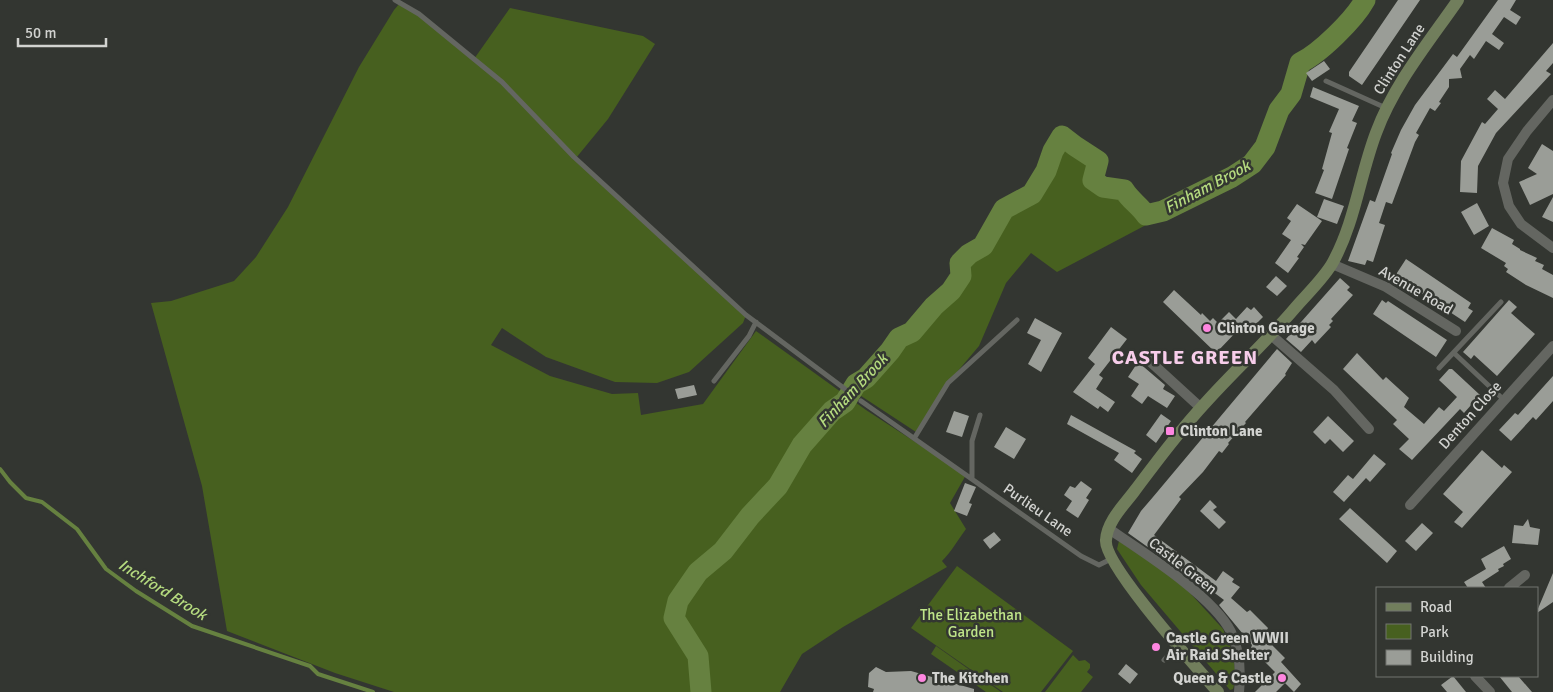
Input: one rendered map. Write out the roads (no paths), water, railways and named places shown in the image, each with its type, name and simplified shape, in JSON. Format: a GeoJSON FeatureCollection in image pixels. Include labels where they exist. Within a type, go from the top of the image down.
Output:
{"type":"FeatureCollection","features":[{"type":"Feature","properties":{"kind":"main road","name":"Clinton Lane"},"geometry":{"type":"LineString","coordinates":[[1111,559],[1106,548],[1106,540],[1115,517],[1201,408],[1294,310],[1332,264],[1343,241],[1376,132],[1395,90],[1458,0]]}},
{"type":"Feature","properties":{"kind":"main road"},"geometry":{"type":"LineString","coordinates":[[1111,559],[1178,645],[1218,692]]}},
{"type":"Feature","properties":{"kind":"street"},"geometry":{"type":"LineString","coordinates":[[1553,100],[1527,131],[1508,159],[1503,183],[1509,206],[1521,224],[1553,248]]}},
{"type":"Feature","properties":{"kind":"street","name":"Avenue Road"},"geometry":{"type":"LineString","coordinates":[[1332,264],[1386,287],[1456,331]]}},
{"type":"Feature","properties":{"kind":"street"},"geometry":{"type":"LineString","coordinates":[[1270,334],[1334,390],[1369,429]]}},
{"type":"Feature","properties":{"kind":"street","name":"Denton Close"},"geometry":{"type":"LineString","coordinates":[[1410,505],[1553,346]]}},
{"type":"Feature","properties":{"kind":"street"},"geometry":{"type":"LineString","coordinates":[[1143,355],[1201,408]]}},
{"type":"Feature","properties":{"kind":"street","name":"Castle Green"},"geometry":{"type":"LineString","coordinates":[[1109,529],[1192,589],[1216,612],[1231,631],[1238,652],[1239,692]]}},
{"type":"Feature","properties":{"kind":"street"},"geometry":{"type":"LineString","coordinates":[[1511,587],[1525,575]]}},
{"type":"Feature","properties":{"kind":"street"},"geometry":{"type":"LineString","coordinates":[[1476,677],[1490,692]]}},
{"type":"Feature","properties":{"kind":"lane"},"geometry":{"type":"LineString","coordinates":[[395,0],[419,14],[502,82],[574,157],[746,315],[845,389]]}},
{"type":"Feature","properties":{"kind":"lane"},"geometry":{"type":"LineString","coordinates":[[1326,81],[1387,108]]}},
{"type":"Feature","properties":{"kind":"lane"},"geometry":{"type":"LineString","coordinates":[[1439,368],[1501,302]]}},
{"type":"Feature","properties":{"kind":"lane"},"geometry":{"type":"LineString","coordinates":[[915,438],[948,383],[1017,320]]}},
{"type":"Feature","properties":{"kind":"lane"},"geometry":{"type":"LineString","coordinates":[[714,381],[749,336],[756,322]]}},
{"type":"Feature","properties":{"kind":"lane"},"geometry":{"type":"LineString","coordinates":[[1454,353],[1504,400]]}},
{"type":"Feature","properties":{"kind":"lane","name":"Purlieu Lane"},"geometry":{"type":"LineString","coordinates":[[860,400],[1081,556],[1099,565],[1111,559]]}},
{"type":"Feature","properties":{"kind":"lane"},"geometry":{"type":"LineString","coordinates":[[972,479],[972,441],[980,415]]}},
{"type":"Feature","properties":{"kind":"lane"},"geometry":{"type":"LineString","coordinates":[[1164,660],[1178,645]]}},
{"type":"Feature","properties":{"kind":"waterway","name":"Finham Brook"},"geometry":{"type":"LineString","coordinates":[[701,692],[698,656],[674,618],[678,601],[698,572],[723,551],[750,516],[778,486],[802,445],[832,411],[845,402],[856,384],[866,378],[899,338],[912,332],[934,306],[951,291],[961,276],[960,263],[969,254],[983,246],[1004,209],[1032,194],[1046,171],[1053,151],[1062,136],[1098,161],[1093,180],[1103,187],[1124,190],[1146,215],[1163,211],[1232,177],[1252,164],[1265,147],[1279,110],[1291,94],[1300,63],[1317,52],[1336,35],[1353,17],[1365,0]]}},
{"type":"Feature","properties":{"kind":"waterway","name":"Inchford Brook"},"geometry":{"type":"LineString","coordinates":[[0,469],[26,498],[42,502],[77,529],[106,569],[136,591],[192,626],[310,666],[318,674],[373,692]]}},
{"type":"Feature","properties":{"kind":"place","name":"Clinton Garage"},"geometry":{"type":"Point","coordinates":[1207,328]}},
{"type":"Feature","properties":{"kind":"place","name":"Clinton Lane"},"geometry":{"type":"Point","coordinates":[1170,431]}},
{"type":"Feature","properties":{"kind":"place","name":"Castle Green WWII Air Raid Shelter"},"geometry":{"type":"Point","coordinates":[1156,647]}},
{"type":"Feature","properties":{"kind":"place","name":"The Kitchen"},"geometry":{"type":"Point","coordinates":[922,678]}},
{"type":"Feature","properties":{"kind":"place","name":"Queen & Castle"},"geometry":{"type":"Point","coordinates":[1282,678]}},
{"type":"Feature","properties":{"kind":"district","name":"CASTLE GREEN"},"geometry":{"type":"Point","coordinates":[1185,357]}},
{"type":"Feature","properties":{"kind":"park label","name":"The Elizabethan Garden"},"geometry":{"type":"Point","coordinates":[971,624]}}]}
